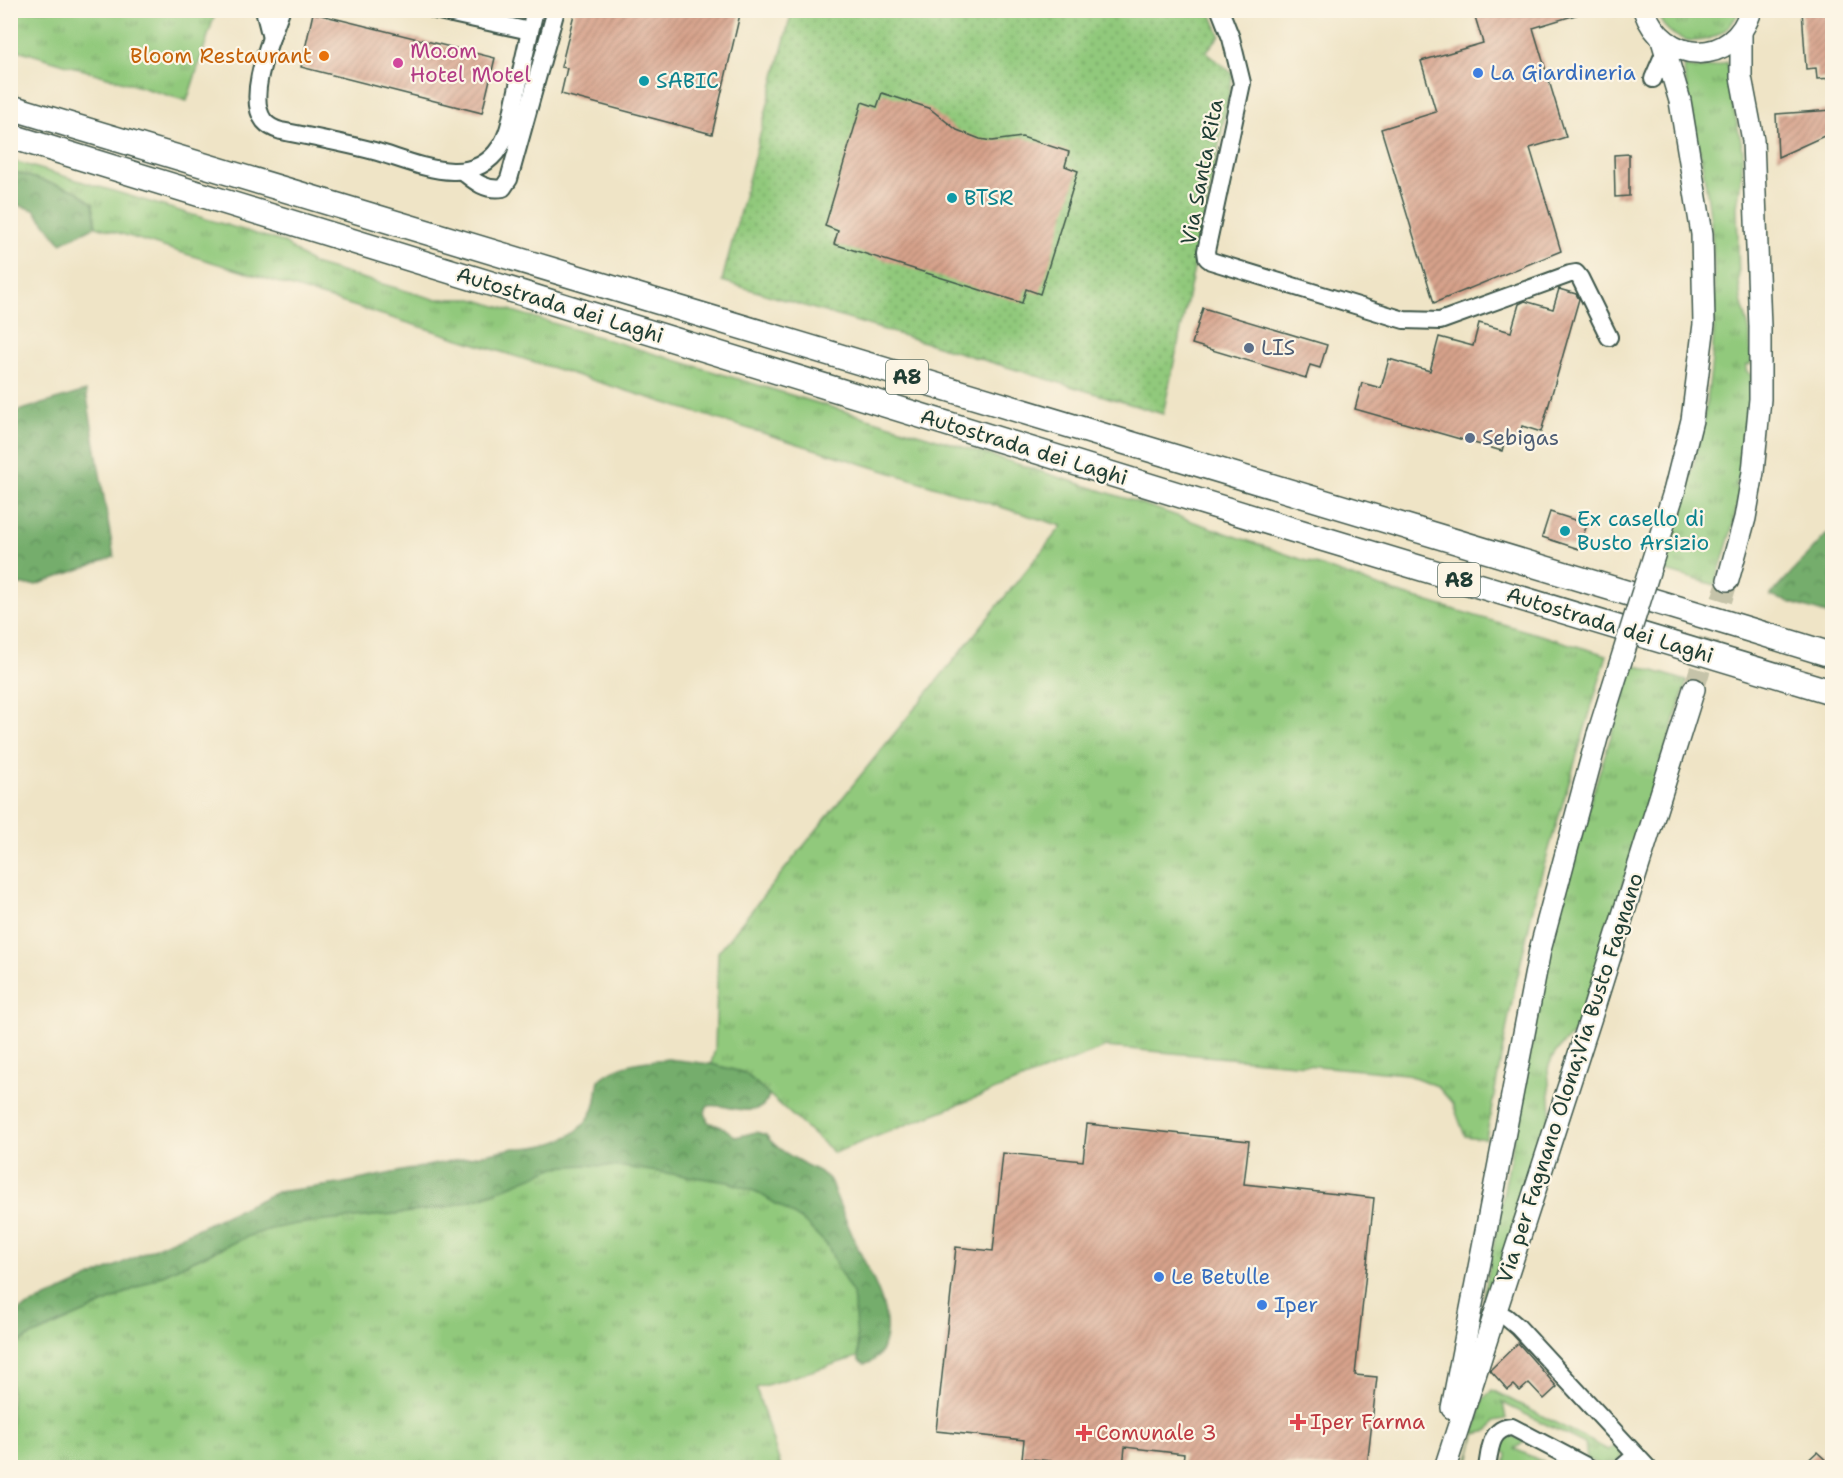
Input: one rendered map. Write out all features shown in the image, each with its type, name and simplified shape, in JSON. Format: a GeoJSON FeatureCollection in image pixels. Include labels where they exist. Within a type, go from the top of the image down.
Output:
{"type":"FeatureCollection","features":[{"type":"Feature","properties":{"kind":"highway","name":"Autostrada dei Laghi"},"geometry":{"type":"LineString","coordinates":[[10,107],[387,223],[1298,493],[1803,646],[1833,653]]}},
{"type":"Feature","properties":{"kind":"highway","name":"Autostrada dei Laghi"},"geometry":{"type":"LineString","coordinates":[[10,136],[1287,528],[1833,692]]}},
{"type":"Feature","properties":{"kind":"highway"},"geometry":{"type":"LineString","coordinates":[[1795,681],[1833,698]]}},
{"type":"Feature","properties":{"kind":"main road","name":"Via per Fagnano Olona;Via Busto Fagnano"},"geometry":{"type":"LineString","coordinates":[[1444,1467],[1454,1392],[1540,950],[1598,734],[1674,492],[1692,420],[1704,324],[1702,234],[1680,101],[1663,45],[1650,27],[1644,10]]}},
{"type":"Feature","properties":{"kind":"main road"},"geometry":{"type":"LineString","coordinates":[[1663,45],[1694,53],[1712,51],[1728,44],[1741,32],[1751,10]]}},
{"type":"Feature","properties":{"kind":"main road"},"geometry":{"type":"LineString","coordinates":[[1728,580],[1745,518],[1753,472],[1760,399],[1760,327],[1752,140],[1741,77],[1741,32]]}},
{"type":"Feature","properties":{"kind":"main road","name":"Via per Fagnano Olona;Via Busto Fagnano"},"geometry":{"type":"LineString","coordinates":[[1444,1467],[1591,1017],[1694,689]]}},
{"type":"Feature","properties":{"kind":"street"},"geometry":{"type":"LineString","coordinates":[[264,10],[271,38]]}},
{"type":"Feature","properties":{"kind":"street"},"geometry":{"type":"LineString","coordinates":[[280,10],[262,70],[258,99],[263,119],[267,124],[281,131],[374,151],[426,168],[448,171],[462,171],[485,163],[500,148],[505,139],[535,10]]}},
{"type":"Feature","properties":{"kind":"street"},"geometry":{"type":"LineString","coordinates":[[435,10],[453,12],[530,31]]}},
{"type":"Feature","properties":{"kind":"street"},"geometry":{"type":"LineString","coordinates":[[462,171],[477,183],[495,189],[503,188],[509,179],[556,10]]}},
{"type":"Feature","properties":{"kind":"street","name":"Via Santa Rita"},"geometry":{"type":"LineString","coordinates":[[1220,10],[1231,38],[1242,83],[1206,251],[1207,258],[1404,320],[1440,321],[1576,273],[1609,337]]}},
{"type":"Feature","properties":{"kind":"street"},"geometry":{"type":"LineString","coordinates":[[1653,79],[1663,45]]}},
{"type":"Feature","properties":{"kind":"street"},"geometry":{"type":"LineString","coordinates":[[1494,1311],[1518,1327],[1642,1461],[1621,1467]]}},
{"type":"Feature","properties":{"kind":"street"},"geometry":{"type":"LineString","coordinates":[[1487,1467],[1494,1436],[1504,1427],[1512,1426],[1590,1467]]}},
{"type":"Feature","properties":{"kind":"green space"},"geometry":{"type":"Polygon","coordinates":[[[10,11],[216,11],[187,101],[11,48],[10,11]]]}},
{"type":"Feature","properties":{"kind":"green space"},"geometry":{"type":"Polygon","coordinates":[[[792,11],[1210,11],[1220,35],[1206,52],[1233,74],[1163,414],[722,281],[792,11]]]}},
{"type":"Feature","properties":{"kind":"green space"},"geometry":{"type":"Polygon","coordinates":[[[1656,11],[1739,11],[1726,29],[1716,36],[1695,41],[1674,35],[1664,25],[1656,11]]]}},
{"type":"Feature","properties":{"kind":"green space"},"geometry":{"type":"Polygon","coordinates":[[[1727,62],[1730,93],[1743,150],[1737,207],[1739,281],[1741,300],[1750,332],[1751,364],[1746,366],[1746,371],[1751,375],[1742,479],[1735,485],[1740,491],[1733,525],[1715,585],[1663,570],[1700,438],[1711,373],[1714,331],[1714,265],[1709,204],[1683,66],[1705,68],[1727,62]]]}},
{"type":"Feature","properties":{"kind":"green space"},"geometry":{"type":"Polygon","coordinates":[[[10,160],[283,242],[313,264],[434,299],[473,299],[983,453],[1137,502],[1395,592],[1607,655],[1538,886],[1509,1015],[1486,1139],[1465,1136],[1453,1104],[1437,1086],[1406,1074],[1106,1047],[834,1153],[745,1073],[711,1064],[715,1049],[718,952],[1062,526],[96,226],[93,204],[77,191],[11,171],[10,160]]]}},
{"type":"Feature","properties":{"kind":"green space"},"geometry":{"type":"Polygon","coordinates":[[[11,171],[77,191],[93,204],[96,226],[61,243],[34,210],[11,203],[11,171]]]}},
{"type":"Feature","properties":{"kind":"green space"},"geometry":{"type":"Polygon","coordinates":[[[86,391],[114,557],[36,585],[18,585],[11,588],[11,413],[86,391]]]}},
{"type":"Feature","properties":{"kind":"green space"},"geometry":{"type":"Polygon","coordinates":[[[1832,532],[1832,616],[1770,596],[1826,535],[1832,532]]]}},
{"type":"Feature","properties":{"kind":"green space"},"geometry":{"type":"Polygon","coordinates":[[[1634,665],[1687,681],[1578,1029],[1560,1047],[1548,1069],[1551,1112],[1485,1313],[1480,1316],[1552,938],[1592,795],[1634,665]]]}},
{"type":"Feature","properties":{"kind":"green space"},"geometry":{"type":"Polygon","coordinates":[[[668,1059],[711,1064],[745,1073],[769,1095],[765,1104],[751,1110],[707,1106],[705,1112],[708,1122],[724,1128],[736,1137],[756,1132],[766,1135],[784,1152],[829,1179],[883,1305],[886,1333],[882,1350],[873,1361],[864,1364],[859,1361],[853,1294],[828,1246],[803,1221],[757,1192],[728,1182],[623,1167],[585,1165],[556,1167],[483,1197],[447,1207],[296,1224],[249,1236],[27,1338],[11,1348],[11,1314],[277,1192],[339,1184],[514,1148],[549,1144],[571,1135],[588,1119],[595,1105],[599,1080],[606,1074],[631,1064],[668,1059]]]}},
{"type":"Feature","properties":{"kind":"green space"},"geometry":{"type":"Polygon","coordinates":[[[723,1162],[817,1231],[860,1291],[864,1355],[756,1388],[781,1467],[11,1468],[11,1343],[268,1227],[545,1164],[723,1162]]]}},
{"type":"Feature","properties":{"kind":"green space"},"geometry":{"type":"Polygon","coordinates":[[[1492,1390],[1608,1450],[1617,1443],[1621,1451],[1621,1458],[1609,1465],[1591,1461],[1587,1459],[1585,1444],[1503,1403],[1506,1419],[1495,1421],[1489,1431],[1475,1434],[1466,1468],[1483,1400],[1492,1390]]]}},
{"type":"Feature","properties":{"kind":"green space"},"geometry":{"type":"Polygon","coordinates":[[[1510,1435],[1525,1441],[1515,1449],[1554,1467],[1505,1467],[1507,1454],[1497,1446],[1499,1440],[1510,1435]]]}},
{"type":"Feature","properties":{"kind":"building","name":"SABIC"},"geometry":{"type":"Polygon","coordinates":[[[575,10],[741,10],[712,134],[561,94],[567,68],[561,67],[575,10]]]}},
{"type":"Feature","properties":{"kind":"building"},"geometry":{"type":"Polygon","coordinates":[[[1473,10],[1579,10],[1579,14],[1533,28],[1566,137],[1530,148],[1561,251],[1434,303],[1381,129],[1436,112],[1421,61],[1483,43],[1473,10]]]}},
{"type":"Feature","properties":{"kind":"building"},"geometry":{"type":"Polygon","coordinates":[[[1802,10],[1833,10],[1833,78],[1817,79],[1816,68],[1806,69],[1802,10]]]}},
{"type":"Feature","properties":{"kind":"building","name":"Mo.om Hotel Motel"},"geometry":{"type":"Polygon","coordinates":[[[313,13],[495,58],[482,113],[301,67],[313,13]]]}},
{"type":"Feature","properties":{"kind":"building","name":"BTSR"},"geometry":{"type":"Polygon","coordinates":[[[882,93],[929,108],[957,130],[980,139],[992,141],[1022,137],[1069,152],[1065,166],[1078,171],[1040,294],[1026,289],[1022,303],[834,244],[838,231],[825,226],[862,102],[877,107],[882,93]]]}},
{"type":"Feature","properties":{"kind":"building"},"geometry":{"type":"Polygon","coordinates":[[[1833,110],[1833,132],[1778,157],[1776,114],[1833,110]]]}},
{"type":"Feature","properties":{"kind":"building"},"geometry":{"type":"Polygon","coordinates":[[[1629,154],[1629,196],[1615,197],[1614,155],[1629,154]]]}},
{"type":"Feature","properties":{"kind":"building"},"geometry":{"type":"Polygon","coordinates":[[[1559,289],[1576,294],[1579,299],[1541,432],[1522,426],[1518,439],[1506,435],[1502,451],[1355,409],[1362,383],[1381,388],[1389,359],[1430,371],[1439,337],[1473,346],[1479,323],[1511,332],[1519,304],[1525,301],[1553,309],[1559,289]]]}},
{"type":"Feature","properties":{"kind":"building"},"geometry":{"type":"Polygon","coordinates":[[[1203,308],[1327,345],[1320,368],[1310,365],[1306,378],[1192,344],[1203,308]]]}},
{"type":"Feature","properties":{"kind":"building","name":"Ex casello di Busto Arsizio"},"geometry":{"type":"Polygon","coordinates":[[[1550,512],[1587,524],[1579,549],[1542,537],[1550,512]]]}},
{"type":"Feature","properties":{"kind":"building","name":"Le Betulle"},"geometry":{"type":"Polygon","coordinates":[[[1087,1124],[1249,1141],[1244,1184],[1374,1198],[1355,1375],[1377,1377],[1367,1467],[1285,1464],[1284,1467],[1182,1467],[1184,1454],[1125,1447],[1123,1467],[1107,1467],[1022,1458],[1024,1440],[936,1431],[956,1247],[993,1251],[1003,1153],[1083,1161],[1087,1124]]]}},
{"type":"Feature","properties":{"kind":"building"},"geometry":{"type":"Polygon","coordinates":[[[1518,1343],[1557,1387],[1544,1399],[1529,1383],[1520,1391],[1514,1385],[1508,1390],[1490,1370],[1518,1343]]]}},
{"type":"Feature","properties":{"kind":"building"},"geometry":{"type":"Polygon","coordinates":[[[1817,1452],[1833,1467],[1801,1467],[1817,1452]]]}},
{"type":"Feature","properties":{"kind":"tunnel"},"geometry":{"type":"LineString","coordinates":[[1694,689],[1728,580]]}},
{"type":"Feature","properties":{"kind":"place","name":"Bloom Restaurant"},"geometry":{"type":"Point","coordinates":[324,56]}},
{"type":"Feature","properties":{"kind":"place","name":"Mo.om Hotel Motel"},"geometry":{"type":"Point","coordinates":[398,63]}},
{"type":"Feature","properties":{"kind":"place","name":"La Giardineria"},"geometry":{"type":"Point","coordinates":[1478,73]}},
{"type":"Feature","properties":{"kind":"place","name":"SABIC"},"geometry":{"type":"Point","coordinates":[644,81]}},
{"type":"Feature","properties":{"kind":"place","name":"BTSR"},"geometry":{"type":"Point","coordinates":[952,198]}},
{"type":"Feature","properties":{"kind":"place","name":"LIS"},"geometry":{"type":"Point","coordinates":[1249,348]}},
{"type":"Feature","properties":{"kind":"place","name":"Sebigas"},"geometry":{"type":"Point","coordinates":[1470,438]}},
{"type":"Feature","properties":{"kind":"place","name":"Ex casello di Busto Arsizio"},"geometry":{"type":"Point","coordinates":[1565,531]}},
{"type":"Feature","properties":{"kind":"place","name":"Le Betulle"},"geometry":{"type":"Point","coordinates":[1159,1277]}},
{"type":"Feature","properties":{"kind":"place","name":"Iper"},"geometry":{"type":"Point","coordinates":[1262,1305]}},
{"type":"Feature","properties":{"kind":"place","name":"Iper Farma"},"geometry":{"type":"Point","coordinates":[1298,1422]}},
{"type":"Feature","properties":{"kind":"place","name":"Comunale 3"},"geometry":{"type":"Point","coordinates":[1084,1433]}}]}
